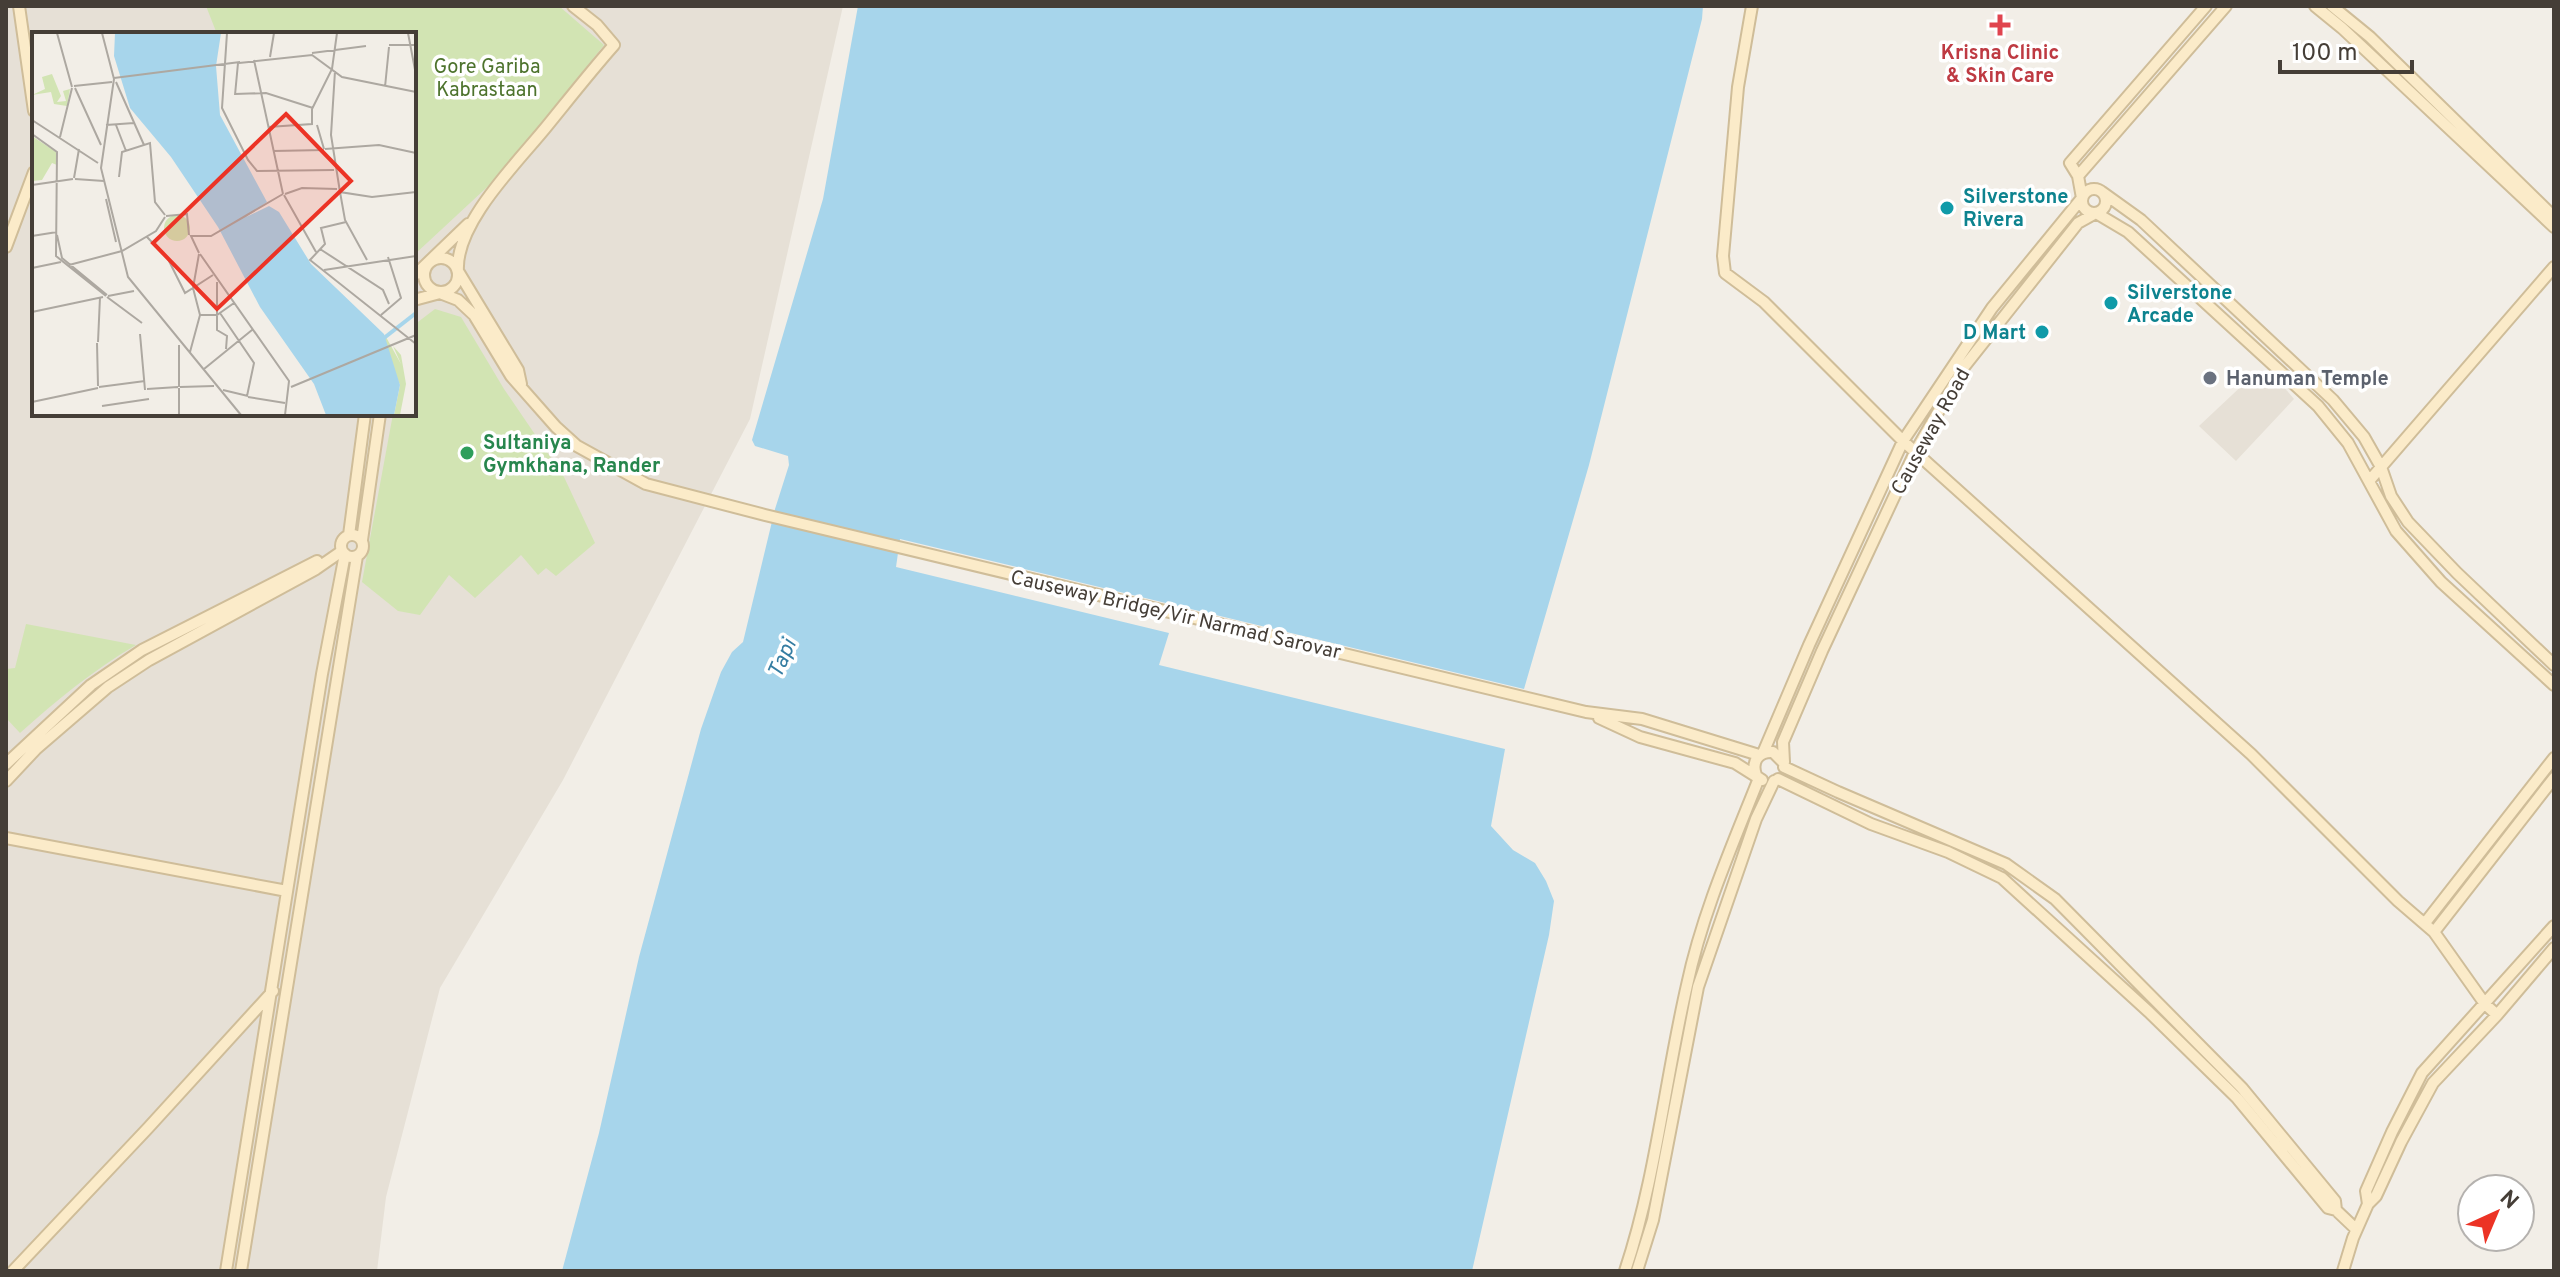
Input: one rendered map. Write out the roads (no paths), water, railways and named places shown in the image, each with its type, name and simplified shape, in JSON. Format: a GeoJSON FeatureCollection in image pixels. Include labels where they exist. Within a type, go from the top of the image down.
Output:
{"type":"FeatureCollection","features":[{"type":"Feature","properties":{"kind":"street"},"geometry":{"type":"LineString","coordinates":[[19,6],[32,97]]}},
{"type":"Feature","properties":{"kind":"street"},"geometry":{"type":"LineString","coordinates":[[416,274],[476,217],[614,45],[597,25],[573,6]]}},
{"type":"Feature","properties":{"kind":"street"},"geometry":{"type":"LineString","coordinates":[[1752,6],[1738,87],[1723,256],[1725,273],[1764,302],[1903,441],[2251,754],[2398,901],[2434,932],[2485,1004],[2497,1015]]}},
{"type":"Feature","properties":{"kind":"street"},"geometry":{"type":"LineString","coordinates":[[2206,6],[2070,163],[2078,176],[2085,210],[2128,232],[2318,406],[2348,443],[2396,531],[2441,582],[2554,685]]}},
{"type":"Feature","properties":{"kind":"street"},"geometry":{"type":"LineString","coordinates":[[2078,176],[2226,6]]}},
{"type":"Feature","properties":{"kind":"street"},"geometry":{"type":"LineString","coordinates":[[2315,6],[2554,227]]}},
{"type":"Feature","properties":{"kind":"street"},"geometry":{"type":"LineString","coordinates":[[2332,6],[2370,37],[2554,217]]}},
{"type":"Feature","properties":{"kind":"street"},"geometry":{"type":"LineString","coordinates":[[2078,176],[2141,220],[2333,400],[2364,437],[2381,467],[2391,496],[2408,522],[2554,665]]}},
{"type":"Feature","properties":{"kind":"street"},"geometry":{"type":"LineString","coordinates":[[6,247],[32,177]]}},
{"type":"Feature","properties":{"kind":"street"},"geometry":{"type":"LineString","coordinates":[[2082,198],[2090,189],[2101,191]]}},
{"type":"Feature","properties":{"kind":"street"},"geometry":{"type":"LineString","coordinates":[[2096,213],[2103,210],[2106,203],[2101,191]]}},
{"type":"Feature","properties":{"kind":"street","name":"Causeway Road"},"geometry":{"type":"LineString","coordinates":[[1761,754],[1903,441],[1992,308],[2082,198]]}},
{"type":"Feature","properties":{"kind":"street","name":"Causeway Road"},"geometry":{"type":"LineString","coordinates":[[1784,764],[1783,742],[1915,452],[1964,367],[2078,223],[2096,213]]}},
{"type":"Feature","properties":{"kind":"street"},"geometry":{"type":"LineString","coordinates":[[416,299],[454,286],[459,253],[476,217]]}},
{"type":"Feature","properties":{"kind":"street"},"geometry":{"type":"LineString","coordinates":[[428,263],[443,258],[452,262],[518,370],[521,386]]}},
{"type":"Feature","properties":{"kind":"street"},"geometry":{"type":"LineString","coordinates":[[428,263],[424,279],[430,288],[458,300],[474,315],[511,376],[521,386]]}},
{"type":"Feature","properties":{"kind":"street"},"geometry":{"type":"LineString","coordinates":[[2369,481],[2554,267]]}},
{"type":"Feature","properties":{"kind":"street","name":"Causeway Bridge/Vir Narmad Sarovar"},"geometry":{"type":"LineString","coordinates":[[521,386],[577,446],[646,484],[1586,712]]}},
{"type":"Feature","properties":{"kind":"street"},"geometry":{"type":"LineString","coordinates":[[349,535],[365,416]]}},
{"type":"Feature","properties":{"kind":"street"},"geometry":{"type":"LineString","coordinates":[[241,1271],[357,556],[363,547],[380,416]]}},
{"type":"Feature","properties":{"kind":"street"},"geometry":{"type":"LineString","coordinates":[[226,1271],[343,539],[356,535],[362,540]]}},
{"type":"Feature","properties":{"kind":"street"},"geometry":{"type":"LineString","coordinates":[[343,551],[350,557],[357,556]]}},
{"type":"Feature","properties":{"kind":"street"},"geometry":{"type":"LineString","coordinates":[[6,764],[91,685],[142,650],[343,551]]}},
{"type":"Feature","properties":{"kind":"street"},"geometry":{"type":"LineString","coordinates":[[6,781],[36,749],[108,687],[149,660],[316,569],[343,551]]}},
{"type":"Feature","properties":{"kind":"street"},"geometry":{"type":"LineString","coordinates":[[1586,712],[1642,719],[1761,754],[1773,752],[1784,764],[1838,792],[2006,864],[2055,899],[2249,1095],[2335,1201],[2336,1210]]}},
{"type":"Feature","properties":{"kind":"street"},"geometry":{"type":"LineString","coordinates":[[1586,712],[1640,737],[1735,763],[1758,776],[1776,780],[1871,824],[1948,852],[2002,878],[2149,1012],[2237,1098],[2328,1208],[2336,1210],[2356,1229]]}},
{"type":"Feature","properties":{"kind":"street"},"geometry":{"type":"LineString","coordinates":[[1625,1271],[1643,1214],[1702,927],[1758,776],[1754,765],[1761,754]]}},
{"type":"Feature","properties":{"kind":"street"},"geometry":{"type":"LineString","coordinates":[[2425,923],[2554,758]]}},
{"type":"Feature","properties":{"kind":"street"},"geometry":{"type":"LineString","coordinates":[[1637,1271],[1653,1220],[1698,987],[1756,819],[1784,764]]}},
{"type":"Feature","properties":{"kind":"street"},"geometry":{"type":"LineString","coordinates":[[2434,932],[2554,778]]}},
{"type":"Feature","properties":{"kind":"street"},"geometry":{"type":"LineString","coordinates":[[6,838],[287,891]]}},
{"type":"Feature","properties":{"kind":"street"},"geometry":{"type":"LineString","coordinates":[[2033,904],[2042,889]]}},
{"type":"Feature","properties":{"kind":"street"},"geometry":{"type":"LineString","coordinates":[[2368,1204],[2366,1191],[2422,1073],[2554,926]]}},
{"type":"Feature","properties":{"kind":"street"},"geometry":{"type":"LineString","coordinates":[[2343,1271],[2356,1229],[2433,1083],[2554,948]]}},
{"type":"Feature","properties":{"kind":"street"},"geometry":{"type":"LineString","coordinates":[[273,991],[286,993]]}},
{"type":"Feature","properties":{"kind":"street"},"geometry":{"type":"LineString","coordinates":[[13,1271],[273,991]]}},
{"type":"Feature","properties":{"kind":"water","name":"Tapi"},"geometry":{"type":"Polygon","coordinates":[[[858,6],[1703,6],[1589,465],[1524,689],[900,539],[896,567],[1169,633],[1159,665],[1505,749],[1491,826],[1513,850],[1535,863],[1554,901],[1549,935],[1472,1271],[562,1271],[599,1133],[639,957],[701,729],[721,672],[732,652],[743,642],[775,509],[789,465],[788,456],[755,446],[752,440],[823,199],[858,6]]]}},
{"type":"Feature","properties":{"kind":"place","name":"Krisna Clinic & Skin Care"},"geometry":{"type":"Point","coordinates":[2000,25]}},
{"type":"Feature","properties":{"kind":"place","name":"Silverstone Rivera"},"geometry":{"type":"Point","coordinates":[1947,208]}},
{"type":"Feature","properties":{"kind":"place","name":"Silverstone Arcade"},"geometry":{"type":"Point","coordinates":[2111,303]}},
{"type":"Feature","properties":{"kind":"place","name":"D Mart"},"geometry":{"type":"Point","coordinates":[2042,332]}},
{"type":"Feature","properties":{"kind":"place","name":"Hanuman Temple"},"geometry":{"type":"Point","coordinates":[2210,378]}},
{"type":"Feature","properties":{"kind":"place","name":"Sultaniya Gymkhana, Rander"},"geometry":{"type":"Point","coordinates":[467,453]}},
{"type":"Feature","properties":{"kind":"park label","name":"Gore Gariba Kabrastaan"},"geometry":{"type":"Point","coordinates":[487,78]}}]}
